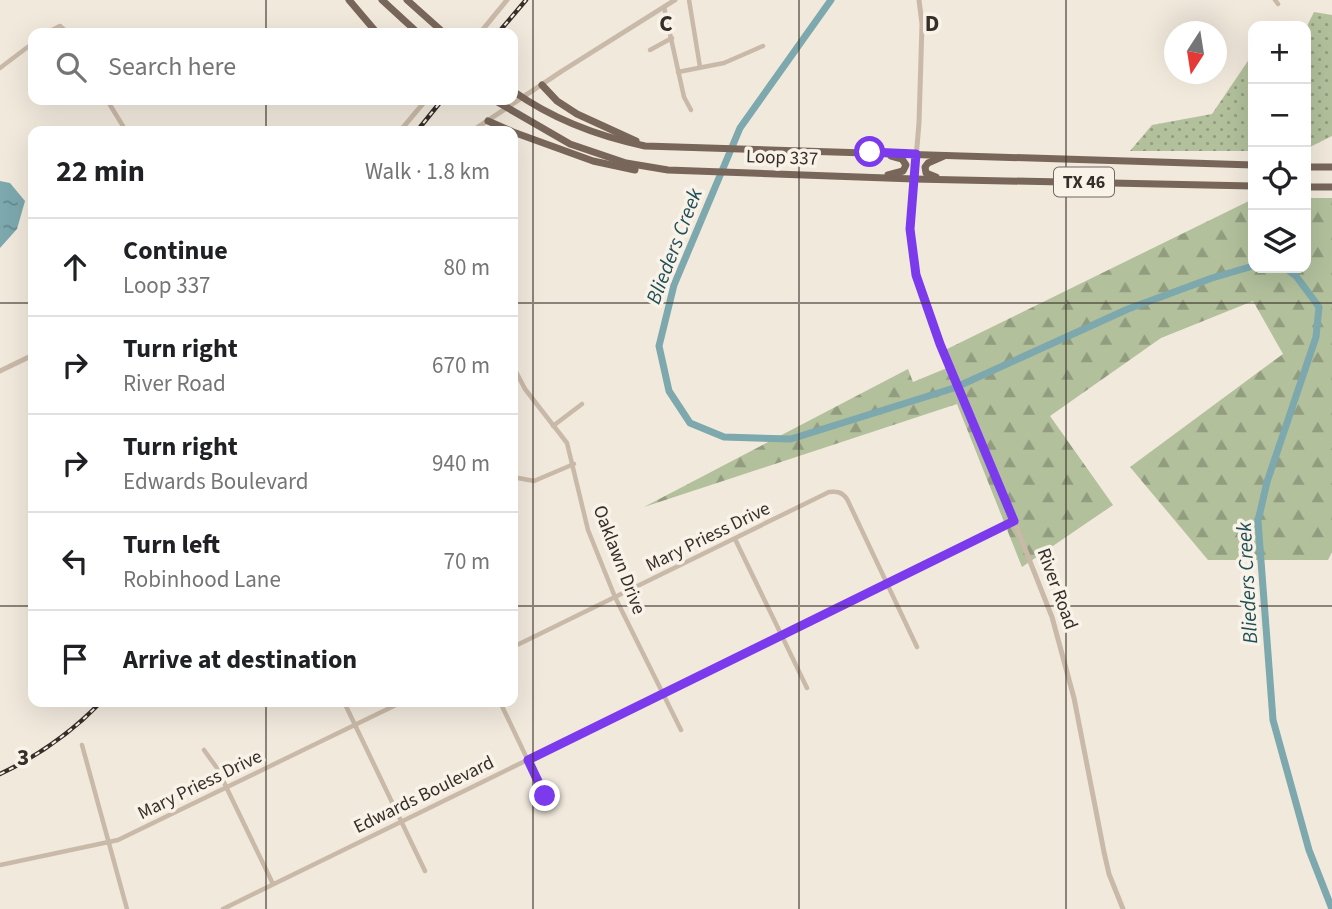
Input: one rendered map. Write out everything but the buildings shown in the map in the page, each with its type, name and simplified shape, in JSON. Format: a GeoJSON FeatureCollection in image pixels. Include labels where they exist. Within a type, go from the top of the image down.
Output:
{"type":"FeatureCollection","features":[{"type":"Feature","properties":{"kind":"main road"},"geometry":{"type":"LineString","coordinates":[[349,0],[373,28]]}},
{"type":"Feature","properties":{"kind":"main road"},"geometry":{"type":"LineString","coordinates":[[382,0],[413,28]]}},
{"type":"Feature","properties":{"kind":"main road"},"geometry":{"type":"LineString","coordinates":[[407,0],[438,28]]}},
{"type":"Feature","properties":{"kind":"main road"},"geometry":{"type":"LineString","coordinates":[[542,85],[557,101],[577,114],[645,146]]}},
{"type":"Feature","properties":{"kind":"main road","name":"Loop 337"},"geometry":{"type":"LineString","coordinates":[[518,95],[535,107],[583,129],[660,148],[948,154],[1248,166]]}},
{"type":"Feature","properties":{"kind":"main road","name":"Loop 337"},"geometry":{"type":"LineString","coordinates":[[503,105],[570,144],[626,163],[668,170],[914,179],[1248,186]]}},
{"type":"Feature","properties":{"kind":"main road"},"geometry":{"type":"LineString","coordinates":[[488,121],[499,126]]}},
{"type":"Feature","properties":{"kind":"main road"},"geometry":{"type":"LineString","coordinates":[[518,134],[619,167],[662,173],[697,172]]}},
{"type":"Feature","properties":{"kind":"main road"},"geometry":{"type":"LineString","coordinates":[[870,152],[902,159],[906,165],[900,173],[874,177]]}},
{"type":"Feature","properties":{"kind":"main road"},"geometry":{"type":"LineString","coordinates":[[942,179],[926,173],[925,167],[948,154]]}},
{"type":"Feature","properties":{"kind":"main road"},"geometry":{"type":"LineString","coordinates":[[1311,167],[1332,167]]}},
{"type":"Feature","properties":{"kind":"main road"},"geometry":{"type":"LineString","coordinates":[[1311,187],[1332,187]]}},
{"type":"Feature","properties":{"kind":"street"},"geometry":{"type":"LineString","coordinates":[[484,28],[507,0]]}},
{"type":"Feature","properties":{"kind":"street"},"geometry":{"type":"LineString","coordinates":[[518,101],[674,0]]}},
{"type":"Feature","properties":{"kind":"street"},"geometry":{"type":"LineString","coordinates":[[689,0],[700,67]]}},
{"type":"Feature","properties":{"kind":"street","name":"River Road"},"geometry":{"type":"LineString","coordinates":[[919,0],[922,24],[910,229],[916,275],[940,344],[1052,617],[1064,654],[1104,852],[1123,909]]}},
{"type":"Feature","properties":{"kind":"street"},"geometry":{"type":"LineString","coordinates":[[664,7],[684,97],[691,110]]}},
{"type":"Feature","properties":{"kind":"street"},"geometry":{"type":"LineString","coordinates":[[650,50],[672,38]]}},
{"type":"Feature","properties":{"kind":"street"},"geometry":{"type":"LineString","coordinates":[[678,72],[724,64],[763,46]]}},
{"type":"Feature","properties":{"kind":"street"},"geometry":{"type":"LineString","coordinates":[[0,68],[28,47]]}},
{"type":"Feature","properties":{"kind":"street"},"geometry":{"type":"LineString","coordinates":[[110,105],[123,126]]}},
{"type":"Feature","properties":{"kind":"street"},"geometry":{"type":"LineString","coordinates":[[404,126],[422,105]]}},
{"type":"Feature","properties":{"kind":"street"},"geometry":{"type":"LineString","coordinates":[[480,126],[512,105]]}},
{"type":"Feature","properties":{"kind":"street"},"geometry":{"type":"LineString","coordinates":[[0,370],[28,357]]}},
{"type":"Feature","properties":{"kind":"street","name":"Oaklawn Drive"},"geometry":{"type":"LineString","coordinates":[[518,375],[567,443],[589,530],[615,597],[681,730]]}},
{"type":"Feature","properties":{"kind":"street"},"geometry":{"type":"LineString","coordinates":[[554,426],[582,404]]}},
{"type":"Feature","properties":{"kind":"street"},"geometry":{"type":"LineString","coordinates":[[518,479],[534,481],[574,464]]}},
{"type":"Feature","properties":{"kind":"street","name":"Mary Priess Drive"},"geometry":{"type":"LineString","coordinates":[[518,645],[829,492],[840,492],[847,499],[886,583]]}},
{"type":"Feature","properties":{"kind":"street","name":"Edwards Boulevard"},"geometry":{"type":"LineString","coordinates":[[223,909],[1014,521]]}},
{"type":"Feature","properties":{"kind":"street"},"geometry":{"type":"LineString","coordinates":[[734,539],[807,688]]}},
{"type":"Feature","properties":{"kind":"street"},"geometry":{"type":"LineString","coordinates":[[886,583],[917,647]]}},
{"type":"Feature","properties":{"kind":"street"},"geometry":{"type":"LineString","coordinates":[[346,707],[425,871]]}},
{"type":"Feature","properties":{"kind":"street","name":"Mary Priess Drive"},"geometry":{"type":"LineString","coordinates":[[0,865],[109,842],[391,707]]}},
{"type":"Feature","properties":{"kind":"street"},"geometry":{"type":"LineString","coordinates":[[502,707],[545,796]]}},
{"type":"Feature","properties":{"kind":"street"},"geometry":{"type":"LineString","coordinates":[[82,745],[127,909]]}},
{"type":"Feature","properties":{"kind":"street"},"geometry":{"type":"LineString","coordinates":[[204,750],[227,787],[273,884]]}},
{"type":"Feature","properties":{"kind":"green space"},"geometry":{"type":"Polygon","coordinates":[[[1314,12],[1332,15],[1332,136],[1311,146],[1311,21],[1314,12]]]}},
{"type":"Feature","properties":{"kind":"green space"},"geometry":{"type":"Polygon","coordinates":[[[1248,61],[1248,151],[1130,151],[1152,125],[1212,114],[1248,61]]]}},
{"type":"Feature","properties":{"kind":"green space"},"geometry":{"type":"Polygon","coordinates":[[[1311,198],[1332,198],[1332,552],[1328,560],[1208,560],[1130,467],[1283,354],[1253,301],[1161,338],[1050,416],[1113,505],[1022,567],[957,404],[644,507],[908,369],[913,382],[947,368],[941,352],[1248,201],[1248,273],[1311,273],[1311,198]]]}},
{"type":"Feature","properties":{"kind":"water"},"geometry":{"type":"Polygon","coordinates":[[[0,181],[10,183],[25,201],[17,229],[0,248],[0,181]]]}},
{"type":"Feature","properties":{"kind":"waterway","name":"Blieders Creek"},"geometry":{"type":"LineString","coordinates":[[831,0],[740,128],[674,285],[659,346],[669,391],[690,423],[724,437],[791,439],[954,388]]}},
{"type":"Feature","properties":{"kind":"waterway","name":"Blieders Creek"},"geometry":{"type":"LineString","coordinates":[[963,384],[1128,309],[1248,267]]}},
{"type":"Feature","properties":{"kind":"waterway","name":"Blieders Creek"},"geometry":{"type":"LineString","coordinates":[[1292,273],[1319,307],[1316,337],[1267,482],[1258,521],[1273,720],[1309,850],[1332,909]]}},
{"type":"Feature","properties":{"kind":"railway"},"geometry":{"type":"LineString","coordinates":[[502,28],[526,0]]}},
{"type":"Feature","properties":{"kind":"railway"},"geometry":{"type":"LineString","coordinates":[[421,126],[438,105]]}},
{"type":"Feature","properties":{"kind":"railway"},"geometry":{"type":"LineString","coordinates":[[0,774],[54,742],[96,707]]}},
{"type":"Feature","properties":{"kind":"route"},"geometry":{"type":"LineString","coordinates":[[545,796],[528,760],[1014,521],[940,344],[916,275],[910,229],[916,154],[870,152]]}}]}
